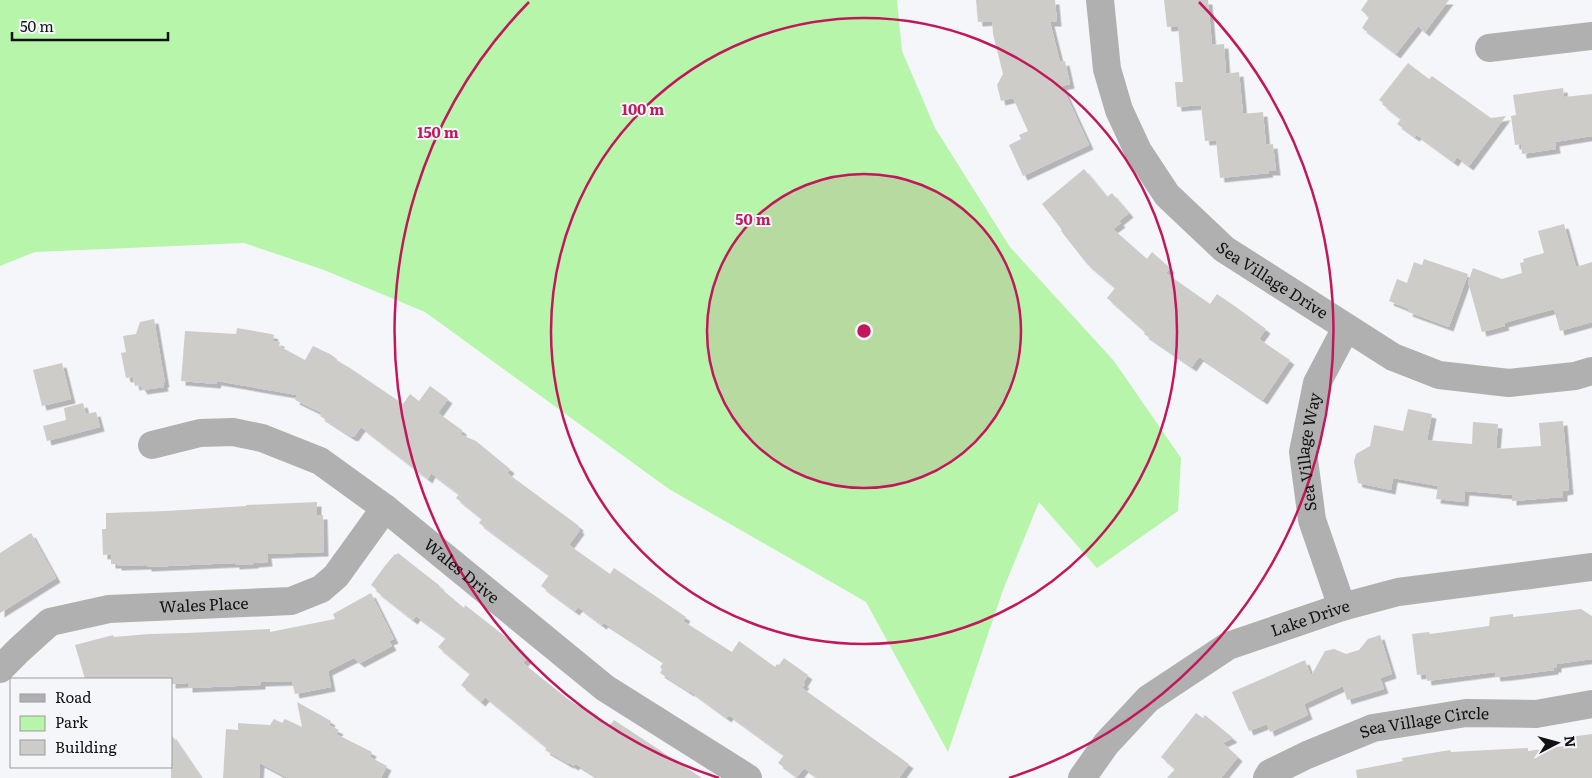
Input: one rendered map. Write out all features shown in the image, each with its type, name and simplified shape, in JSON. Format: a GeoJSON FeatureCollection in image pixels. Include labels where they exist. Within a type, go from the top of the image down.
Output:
{"type":"FeatureCollection","features":[{"type":"Feature","properties":{"kind":"street","name":"Sea Village Drive"},"geometry":{"type":"LineString","coordinates":[[1100,0],[1107,69],[1119,110],[1138,151],[1167,195],[1224,249],[1393,357],[1439,375],[1509,383],[1575,376],[1592,371]]}},
{"type":"Feature","properties":{"kind":"street"},"geometry":{"type":"LineString","coordinates":[[1489,48],[1592,36]]}},
{"type":"Feature","properties":{"kind":"street","name":"Sea Village Way"},"geometry":{"type":"LineString","coordinates":[[1342,607],[1312,520],[1303,452],[1318,383],[1346,328]]}},
{"type":"Feature","properties":{"kind":"street","name":"Wales Drive"},"geometry":{"type":"LineString","coordinates":[[152,445],[200,433],[233,432],[262,438],[320,461],[385,508],[606,688],[748,778]]}},
{"type":"Feature","properties":{"kind":"street","name":"Wales Place"},"geometry":{"type":"LineString","coordinates":[[0,669],[50,622],[109,609],[291,601],[321,588],[336,576],[385,508]]}},
{"type":"Feature","properties":{"kind":"street","name":"Lake Drive"},"geometry":{"type":"LineString","coordinates":[[1082,778],[1106,744],[1148,699],[1228,646],[1342,607],[1398,592],[1592,566]]}},
{"type":"Feature","properties":{"kind":"street","name":"Sea Village Circle"},"geometry":{"type":"LineString","coordinates":[[1267,778],[1270,773],[1307,755],[1373,728],[1466,713],[1536,714],[1592,704]]}},
{"type":"Feature","properties":{"kind":"green space"},"geometry":{"type":"Polygon","coordinates":[[[0,0],[897,0],[902,51],[935,128],[1010,247],[1114,361],[1181,458],[1178,511],[1097,568],[1039,502],[1003,590],[948,752],[866,602],[669,489],[425,312],[324,270],[244,243],[35,252],[0,266],[0,0]]]}},
{"type":"Feature","properties":{"kind":"building"},"geometry":{"type":"Polygon","coordinates":[[[976,0],[1055,0],[1057,22],[1050,22],[1060,62],[1065,61],[1070,84],[1062,86],[1089,145],[1023,176],[1009,145],[1021,139],[1019,135],[1028,131],[1013,98],[1001,101],[997,85],[1003,74],[993,34],[992,21],[978,22],[976,0]]]}},
{"type":"Feature","properties":{"kind":"building"},"geometry":{"type":"Polygon","coordinates":[[[1164,0],[1208,0],[1212,45],[1224,44],[1226,74],[1239,72],[1243,114],[1263,112],[1266,145],[1273,144],[1276,171],[1220,178],[1216,140],[1205,141],[1201,105],[1177,107],[1175,82],[1183,82],[1178,26],[1167,27],[1164,0]]]}},
{"type":"Feature","properties":{"kind":"building"},"geometry":{"type":"Polygon","coordinates":[[[1368,0],[1449,0],[1425,32],[1418,26],[1396,54],[1362,28],[1369,17],[1361,10],[1368,0]]]}},
{"type":"Feature","properties":{"kind":"building"},"geometry":{"type":"Polygon","coordinates":[[[1408,63],[1429,79],[1432,76],[1491,118],[1506,116],[1469,166],[1457,157],[1454,162],[1417,135],[1415,137],[1397,124],[1401,119],[1379,100],[1408,63]]]}},
{"type":"Feature","properties":{"kind":"building"},"geometry":{"type":"Polygon","coordinates":[[[1563,88],[1564,97],[1592,94],[1592,136],[1555,142],[1556,149],[1522,154],[1521,144],[1515,145],[1511,116],[1516,115],[1513,95],[1563,88]]]}},
{"type":"Feature","properties":{"kind":"building"},"geometry":{"type":"Polygon","coordinates":[[[1084,169],[1107,197],[1112,193],[1129,213],[1113,229],[1147,259],[1152,252],[1170,268],[1166,273],[1210,304],[1217,294],[1266,329],[1259,339],[1290,360],[1263,400],[1199,357],[1192,367],[1144,334],[1145,332],[1107,298],[1115,288],[1087,264],[1042,204],[1084,169]]]}},
{"type":"Feature","properties":{"kind":"building"},"geometry":{"type":"Polygon","coordinates":[[[1564,224],[1576,267],[1592,262],[1592,322],[1560,331],[1554,309],[1504,323],[1505,326],[1482,332],[1468,282],[1473,268],[1502,279],[1522,273],[1520,263],[1524,262],[1523,259],[1544,253],[1538,231],[1564,224]]]}},
{"type":"Feature","properties":{"kind":"building"},"geometry":{"type":"Polygon","coordinates":[[[1424,259],[1468,274],[1449,327],[1408,312],[1409,309],[1389,301],[1397,279],[1407,283],[1414,262],[1422,265],[1424,259]]]}},
{"type":"Feature","properties":{"kind":"building"},"geometry":{"type":"Polygon","coordinates":[[[154,319],[165,383],[163,383],[164,387],[143,390],[140,385],[135,386],[133,377],[126,378],[121,353],[126,352],[123,336],[136,334],[140,322],[154,319]]]}},
{"type":"Feature","properties":{"kind":"building"},"geometry":{"type":"Polygon","coordinates":[[[237,328],[274,335],[273,341],[280,342],[279,346],[305,360],[313,346],[330,354],[336,360],[403,404],[410,394],[419,401],[430,386],[448,399],[438,413],[462,430],[462,435],[476,441],[510,469],[507,473],[579,526],[580,530],[569,545],[610,574],[614,568],[686,617],[683,621],[732,652],[739,641],[775,667],[784,658],[808,675],[802,688],[909,764],[899,778],[818,778],[804,768],[797,777],[778,763],[784,755],[729,715],[727,718],[690,691],[660,673],[662,669],[660,667],[664,662],[604,623],[602,625],[578,607],[575,611],[541,586],[549,575],[479,523],[482,519],[456,498],[459,494],[431,473],[428,479],[361,427],[352,437],[320,416],[322,413],[295,400],[297,395],[217,381],[216,384],[181,381],[185,331],[236,334],[237,328]]]}},
{"type":"Feature","properties":{"kind":"building"},"geometry":{"type":"Polygon","coordinates":[[[62,363],[71,399],[42,406],[33,370],[62,363]]]}},
{"type":"Feature","properties":{"kind":"building"},"geometry":{"type":"Polygon","coordinates":[[[83,403],[86,414],[96,412],[100,427],[47,441],[43,426],[66,420],[64,408],[83,403]]]}},
{"type":"Feature","properties":{"kind":"building"},"geometry":{"type":"Polygon","coordinates":[[[1408,409],[1432,414],[1427,440],[1472,444],[1473,422],[1498,424],[1496,449],[1541,446],[1539,423],[1563,421],[1569,490],[1563,491],[1563,497],[1512,501],[1512,495],[1465,491],[1464,502],[1436,499],[1438,486],[1393,478],[1391,490],[1358,483],[1354,462],[1356,454],[1370,446],[1374,425],[1403,431],[1408,409]]]}},
{"type":"Feature","properties":{"kind":"building"},"geometry":{"type":"Polygon","coordinates":[[[317,502],[317,515],[323,515],[324,552],[267,554],[268,562],[254,564],[235,565],[235,563],[147,567],[147,565],[117,566],[117,564],[111,564],[111,554],[103,555],[102,529],[106,529],[106,513],[317,502]]]}},
{"type":"Feature","properties":{"kind":"building"},"geometry":{"type":"Polygon","coordinates":[[[31,533],[56,578],[0,613],[0,553],[31,533]]]}},
{"type":"Feature","properties":{"kind":"building"},"geometry":{"type":"Polygon","coordinates":[[[398,553],[440,586],[464,608],[465,605],[520,648],[528,657],[523,663],[569,700],[610,725],[614,720],[702,778],[598,778],[576,764],[574,766],[569,764],[545,750],[547,748],[485,697],[481,702],[461,685],[470,674],[438,647],[446,638],[416,616],[413,620],[371,585],[384,567],[398,553]]]}},
{"type":"Feature","properties":{"kind":"building"},"geometry":{"type":"Polygon","coordinates":[[[371,593],[394,639],[389,641],[392,646],[360,663],[354,658],[328,671],[331,687],[295,694],[292,681],[261,682],[261,685],[188,688],[188,683],[172,684],[172,678],[85,678],[75,645],[113,635],[114,637],[270,629],[270,632],[335,619],[333,614],[371,593]]]}},
{"type":"Feature","properties":{"kind":"building"},"geometry":{"type":"Polygon","coordinates":[[[1581,609],[1592,616],[1592,659],[1557,664],[1557,668],[1554,668],[1554,670],[1508,676],[1496,677],[1495,672],[1427,681],[1426,674],[1417,675],[1412,634],[1429,632],[1430,634],[1489,626],[1490,617],[1513,614],[1513,617],[1581,609]]]}},
{"type":"Feature","properties":{"kind":"building"},"geometry":{"type":"Polygon","coordinates":[[[1380,635],[1392,674],[1380,678],[1384,689],[1347,700],[1343,686],[1304,704],[1308,715],[1270,732],[1267,724],[1249,731],[1232,692],[1305,660],[1311,676],[1325,651],[1334,649],[1346,654],[1359,650],[1368,639],[1380,635]]]}},
{"type":"Feature","properties":{"kind":"building"},"geometry":{"type":"Polygon","coordinates":[[[297,702],[331,721],[329,725],[339,730],[336,734],[372,752],[370,757],[387,766],[381,778],[288,778],[260,763],[259,778],[223,778],[226,729],[238,730],[238,723],[270,725],[274,719],[282,723],[285,719],[302,727],[297,702]]]}},
{"type":"Feature","properties":{"kind":"building"},"geometry":{"type":"Polygon","coordinates":[[[1196,713],[1203,718],[1205,715],[1233,738],[1223,743],[1238,757],[1221,778],[1167,778],[1175,769],[1161,757],[1196,713]]]}},
{"type":"Feature","properties":{"kind":"building"},"geometry":{"type":"Polygon","coordinates":[[[1592,734],[1592,778],[1357,778],[1356,770],[1403,761],[1402,758],[1450,750],[1451,752],[1528,748],[1528,751],[1564,746],[1564,744],[1570,743],[1569,737],[1592,734]]]}},
{"type":"Feature","properties":{"kind":"building"},"geometry":{"type":"Polygon","coordinates":[[[172,735],[201,778],[171,778],[172,768],[172,735]]]}}]}
